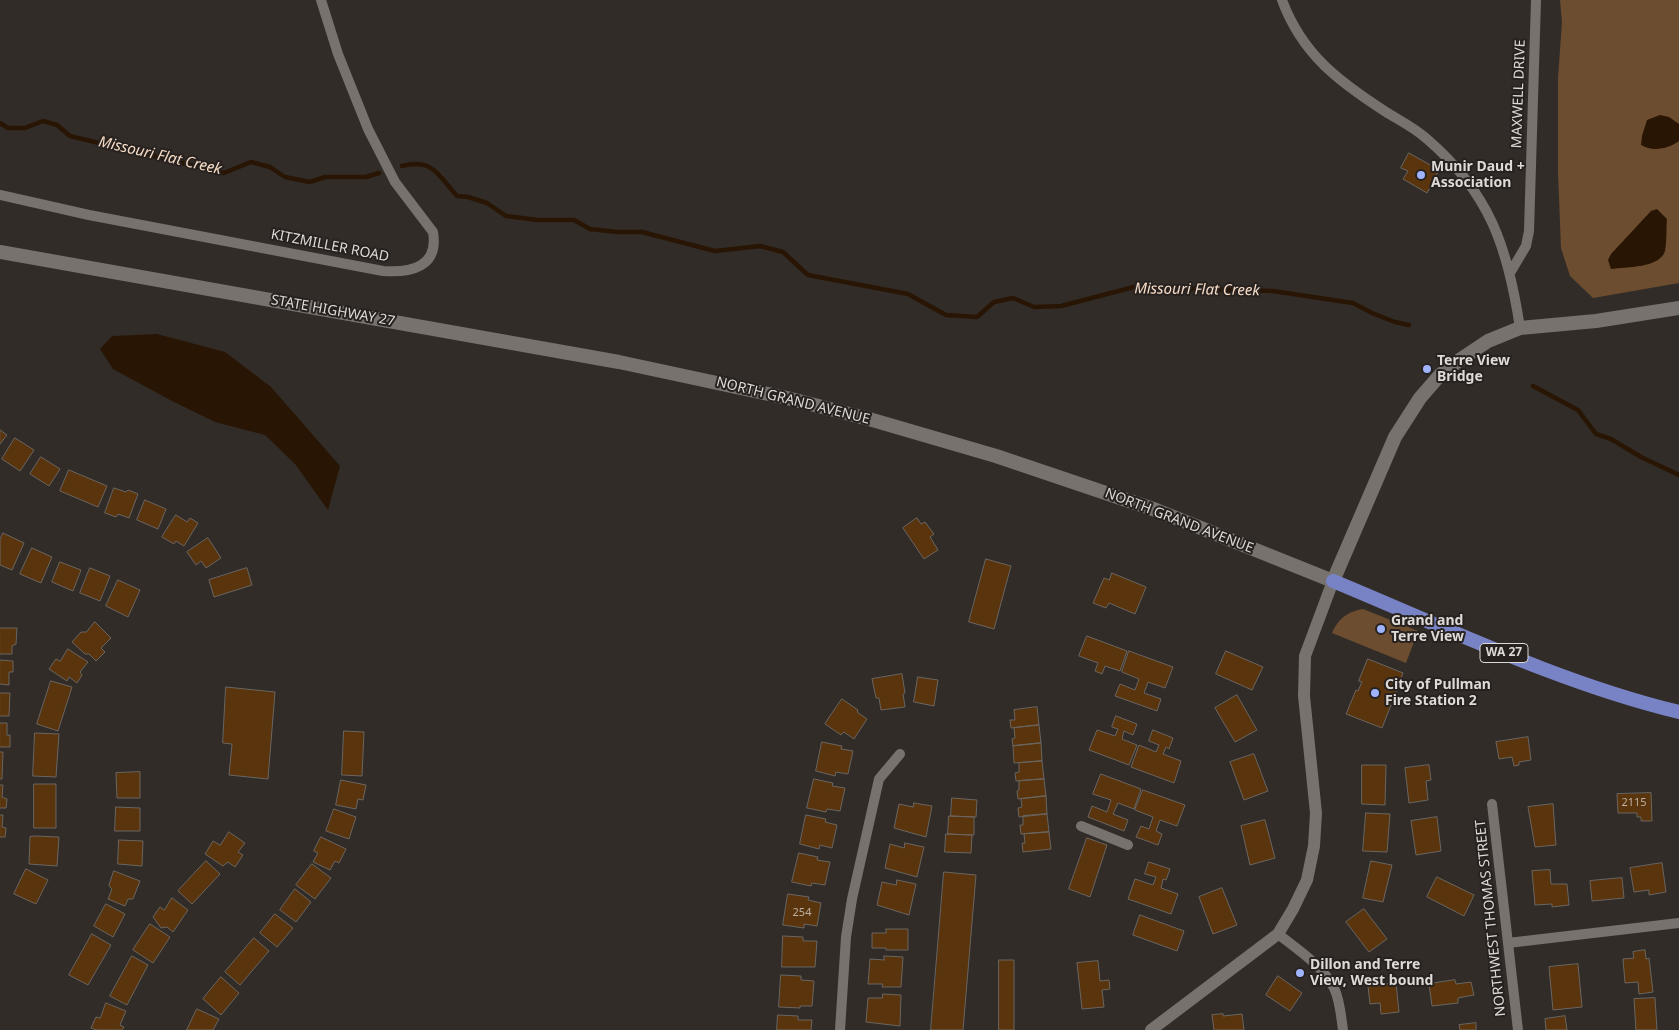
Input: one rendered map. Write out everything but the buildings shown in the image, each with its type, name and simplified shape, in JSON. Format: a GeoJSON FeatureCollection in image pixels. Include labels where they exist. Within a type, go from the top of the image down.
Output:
{"type":"FeatureCollection","features":[{"type":"Feature","properties":{"kind":"main road","name":"STATE HIGHWAY 27"},"geometry":{"type":"LineString","coordinates":[[0,252],[666,371]]}},
{"type":"Feature","properties":{"kind":"main road"},"geometry":{"type":"LineString","coordinates":[[1333,581],[1395,437],[1420,398],[1440,375],[1488,342],[1520,328],[1596,321],[1679,308]]}},
{"type":"Feature","properties":{"kind":"main road","name":"NORTH GRAND AVENUE"},"geometry":{"type":"LineString","coordinates":[[666,371],[787,398],[869,419],[996,456],[1156,510],[1333,581],[1500,652],[1598,689],[1631,700],[1679,712]]}},
{"type":"Feature","properties":{"kind":"street","name":"KITZMILLER ROAD"},"geometry":{"type":"LineString","coordinates":[[0,196],[80,213],[394,272],[412,270],[424,264],[429,259],[435,241],[433,232],[395,182],[368,129],[338,54],[321,0]]}},
{"type":"Feature","properties":{"kind":"street"},"geometry":{"type":"LineString","coordinates":[[1282,0],[1287,15],[1299,37],[1313,56],[1352,90],[1426,137],[1457,167],[1481,200],[1497,230],[1510,273],[1520,328]]}},
{"type":"Feature","properties":{"kind":"street","name":"MAXWELL DRIVE"},"geometry":{"type":"LineString","coordinates":[[1510,273],[1526,246],[1529,231],[1536,0]]}},
{"type":"Feature","properties":{"kind":"street"},"geometry":{"type":"LineString","coordinates":[[1150,1030],[1278,934],[1307,880],[1314,846],[1316,812],[1304,696],[1305,656],[1333,581]]}},
{"type":"Feature","properties":{"kind":"street"},"geometry":{"type":"LineString","coordinates":[[840,1030],[846,937],[852,899],[879,780],[900,754]]}},
{"type":"Feature","properties":{"kind":"street","name":"NORTHWEST THOMAS STREET"},"geometry":{"type":"LineString","coordinates":[[1492,804],[1518,1030]]}},
{"type":"Feature","properties":{"kind":"street"},"geometry":{"type":"LineString","coordinates":[[1081,826],[1128,845]]}},
{"type":"Feature","properties":{"kind":"street"},"geometry":{"type":"LineString","coordinates":[[1508,943],[1679,923]]}},
{"type":"Feature","properties":{"kind":"street"},"geometry":{"type":"LineString","coordinates":[[1278,934],[1320,969],[1334,988],[1343,1030]]}},
{"type":"Feature","properties":{"kind":"shaded area"},"geometry":{"type":"Polygon","coordinates":[[[1560,0],[1679,0],[1679,283],[1593,298],[1570,276],[1561,248],[1558,172],[1558,78],[1562,22],[1560,0]]]}},
{"type":"Feature","properties":{"kind":"shaded area"},"geometry":{"type":"Polygon","coordinates":[[[1660,115],[1669,117],[1679,124],[1679,141],[1660,149],[1641,145],[1647,120],[1660,115]]]}},
{"type":"Feature","properties":{"kind":"shaded area"},"geometry":{"type":"Polygon","coordinates":[[[1657,209],[1667,219],[1666,247],[1662,257],[1657,261],[1642,266],[1611,269],[1608,260],[1611,254],[1651,211],[1657,209]]]}},
{"type":"Feature","properties":{"kind":"shaded area"},"geometry":{"type":"Polygon","coordinates":[[[157,334],[225,352],[271,387],[340,466],[328,510],[295,464],[265,435],[215,422],[172,401],[113,369],[100,349],[112,336],[157,334]]]}},
{"type":"Feature","properties":{"kind":"shaded area"},"geometry":{"type":"Polygon","coordinates":[[[1363,609],[1418,631],[1406,663],[1332,633],[1344,616],[1363,609]]]}},
{"type":"Feature","properties":{"kind":"waterway","name":"Missouri Flat Creek"},"geometry":{"type":"LineString","coordinates":[[0,123],[8,128],[25,128],[43,121],[57,125],[70,136],[224,173],[251,162],[270,167],[285,177],[310,182],[325,177],[366,177],[379,173]]}},
{"type":"Feature","properties":{"kind":"waterway","name":"Missouri Flat Creek"},"geometry":{"type":"LineString","coordinates":[[402,166],[412,164],[428,166],[439,175],[457,196],[468,197],[487,203],[506,216],[538,220],[574,220],[590,229],[642,232],[715,251],[760,246],[783,252],[808,275],[908,294],[946,315],[977,317],[994,302],[1013,298],[1034,307],[1061,306],[1134,287],[1273,291],[1353,303],[1372,313],[1409,325]]}},
{"type":"Feature","properties":{"kind":"waterway","name":"Missouri Flat Creek"},"geometry":{"type":"LineString","coordinates":[[1533,386],[1578,410],[1596,434],[1611,439],[1641,457],[1679,475]]}},
{"type":"Feature","properties":{"kind":"place","name":"Munir Daud + Association"},"geometry":{"type":"Point","coordinates":[1421,175]}},
{"type":"Feature","properties":{"kind":"place","name":"Terre View Bridge"},"geometry":{"type":"Point","coordinates":[1427,369]}},
{"type":"Feature","properties":{"kind":"place","name":"Grand and Terre View"},"geometry":{"type":"Point","coordinates":[1381,629]}},
{"type":"Feature","properties":{"kind":"place","name":"City of Pullman Fire Station 2"},"geometry":{"type":"Point","coordinates":[1375,693]}},
{"type":"Feature","properties":{"kind":"place","name":"Dillon and Terre View, West bound"},"geometry":{"type":"Point","coordinates":[1300,973]}}]}
